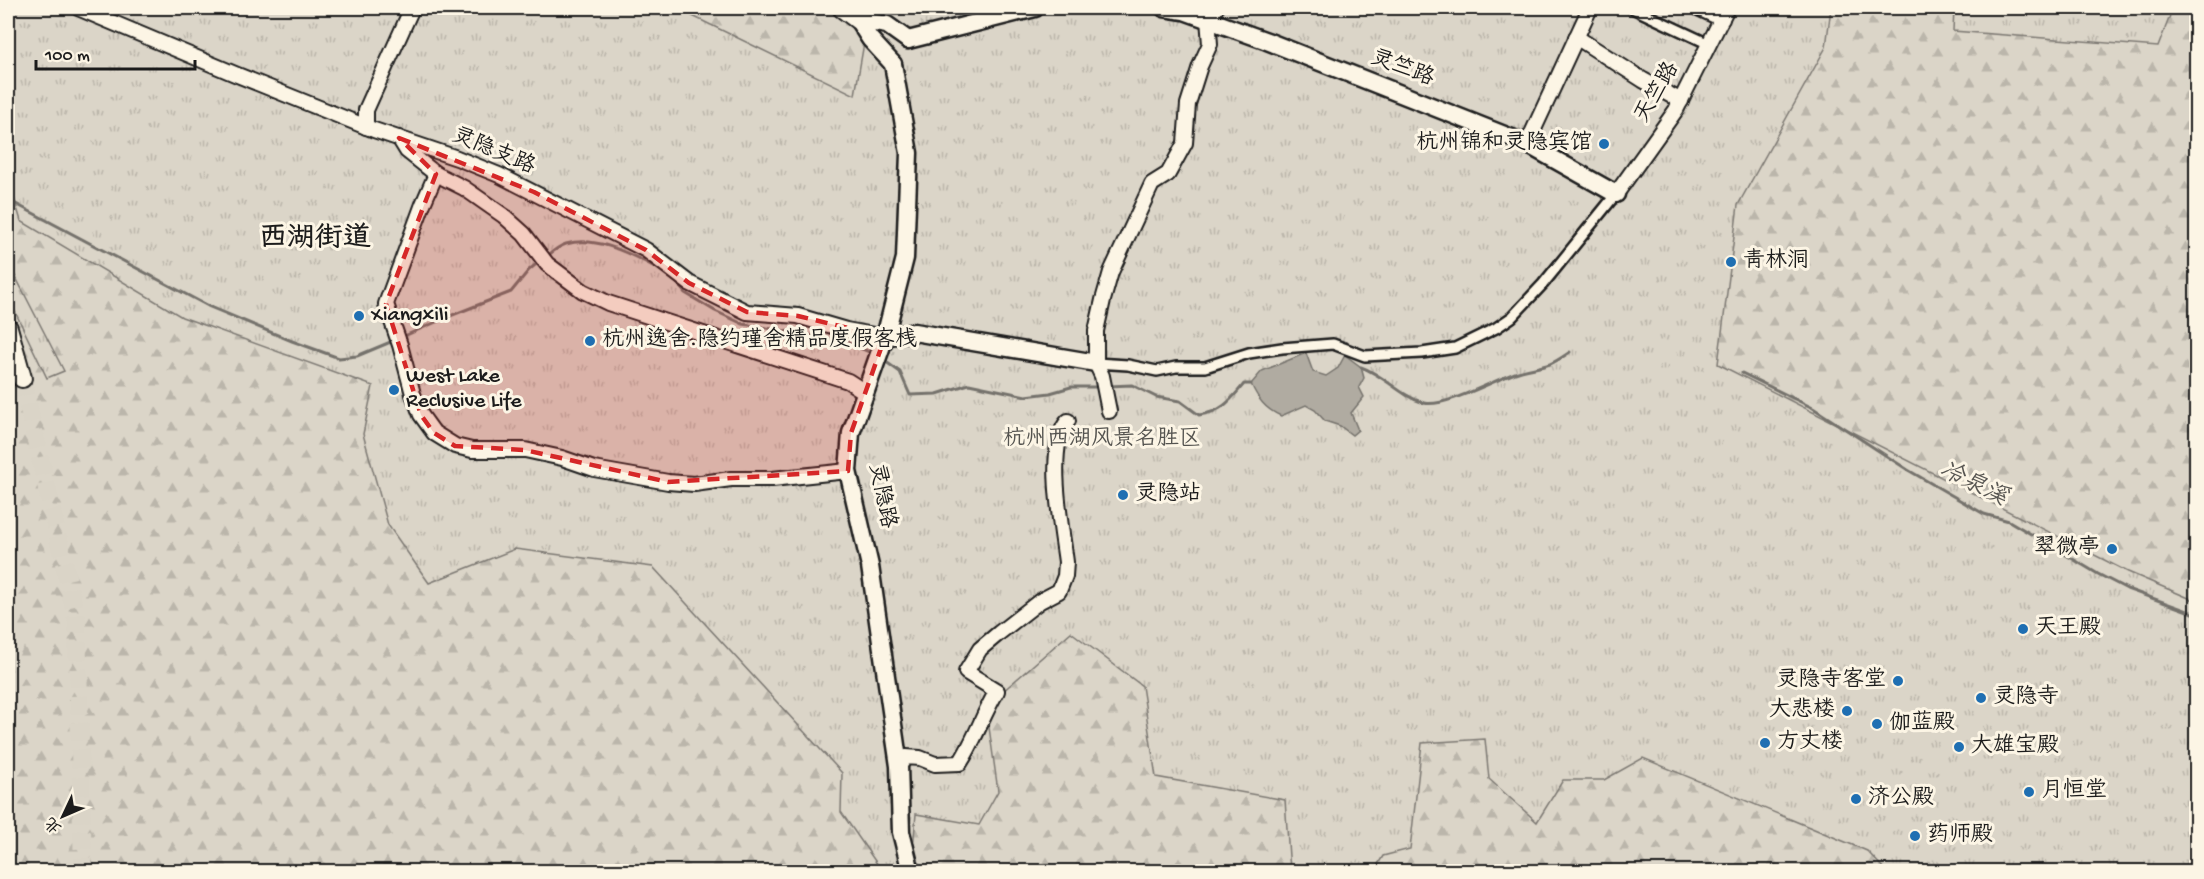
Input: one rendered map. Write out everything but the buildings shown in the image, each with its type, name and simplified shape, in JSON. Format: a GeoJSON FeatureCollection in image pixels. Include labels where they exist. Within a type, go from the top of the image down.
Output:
{"type":"FeatureCollection","features":[{"type":"Feature","properties":{"kind":"main road"},"geometry":{"type":"LineString","coordinates":[[842,8],[858,20]]}},
{"type":"Feature","properties":{"kind":"main road"},"geometry":{"type":"LineString","coordinates":[[8,328],[22,378]]}},
{"type":"Feature","properties":{"kind":"street","name":"灵隐支路"},"geometry":{"type":"LineString","coordinates":[[78,8],[366,127],[457,158],[534,192],[572,214],[646,250],[689,284],[747,312],[798,316],[884,340]]}},
{"type":"Feature","properties":{"kind":"street"},"geometry":{"type":"LineString","coordinates":[[366,127],[366,110],[412,8]]}},
{"type":"Feature","properties":{"kind":"street"},"geometry":{"type":"LineString","coordinates":[[858,20],[870,39],[894,64],[908,40],[1035,8]]}},
{"type":"Feature","properties":{"kind":"street","name":"灵竺路"},"geometry":{"type":"LineString","coordinates":[[1164,8],[1212,13],[1527,144],[1616,194]]}},
{"type":"Feature","properties":{"kind":"street"},"geometry":{"type":"LineString","coordinates":[[1527,144],[1590,8]]}},
{"type":"Feature","properties":{"kind":"street"},"geometry":{"type":"LineString","coordinates":[[1632,8],[1709,44]]}},
{"type":"Feature","properties":{"kind":"street"},"geometry":{"type":"LineString","coordinates":[[1698,8],[1725,13]]}},
{"type":"Feature","properties":{"kind":"street"},"geometry":{"type":"LineString","coordinates":[[1109,411],[1103,380],[1096,363],[1096,331],[1111,272],[1152,184],[1168,174],[1185,143],[1188,104],[1200,66],[1210,44],[1212,13]]}},
{"type":"Feature","properties":{"kind":"street","name":"天竺路"},"geometry":{"type":"LineString","coordinates":[[1616,194],[1643,159],[1681,101],[1725,13]]}},
{"type":"Feature","properties":{"kind":"street"},"geometry":{"type":"LineString","coordinates":[[858,20],[887,25],[908,40]]}},
{"type":"Feature","properties":{"kind":"street"},"geometry":{"type":"LineString","coordinates":[[1576,37],[1643,80],[1681,101]]}},
{"type":"Feature","properties":{"kind":"street","name":"灵隐路"},"geometry":{"type":"LineString","coordinates":[[894,64],[909,153],[905,258],[884,340],[851,433],[848,471],[870,566],[899,766],[901,832],[911,872]]}},
{"type":"Feature","properties":{"kind":"street"},"geometry":{"type":"LineString","coordinates":[[399,138],[407,151],[436,174],[464,188],[504,216],[524,234],[543,259],[584,291],[608,303],[848,381],[865,392]]}},
{"type":"Feature","properties":{"kind":"street"},"geometry":{"type":"LineString","coordinates":[[436,174],[386,304],[395,327],[413,394],[421,415],[434,433],[455,446],[472,450],[525,450],[562,458],[594,469],[677,483],[772,479],[848,471]]}},
{"type":"Feature","properties":{"kind":"street"},"geometry":{"type":"LineString","coordinates":[[884,340],[914,333],[1096,363],[1157,370],[1176,367],[1205,367],[1249,353],[1282,348],[1333,345],[1365,356],[1455,348],[1496,328],[1512,317],[1543,284],[1616,194]]}},
{"type":"Feature","properties":{"kind":"street"},"geometry":{"type":"LineString","coordinates":[[899,766],[906,757],[920,758],[935,764],[960,763],[970,747],[985,711],[998,691],[966,672],[980,649],[1040,601],[1059,591],[1065,576],[1066,562],[1056,471],[1060,438],[1063,426],[1068,421]]}},
{"type":"Feature","properties":{"kind":"highlighted area"},"geometry":{"type":"Polygon","coordinates":[[[399,138],[534,192],[646,250],[689,283],[747,312],[798,316],[885,337],[851,433],[848,471],[668,482],[525,450],[455,446],[434,433],[421,415],[386,304],[436,174],[399,138]]]}},
{"type":"Feature","properties":{"kind":"green space","name":"杭州西湖风景名胜区"},"geometry":{"type":"Polygon","coordinates":[[[8,8],[2196,8],[2196,871],[8,871],[8,8]]]}},
{"type":"Feature","properties":{"kind":"green space"},"geometry":{"type":"Polygon","coordinates":[[[676,8],[870,8],[855,95],[676,8]]]}},
{"type":"Feature","properties":{"kind":"green space"},"geometry":{"type":"Polygon","coordinates":[[[1831,8],[1954,8],[1953,31],[2158,47],[2173,8],[2196,8],[2196,601],[2128,572],[1718,364],[1738,205],[1826,47],[1831,8]]]}},
{"type":"Feature","properties":{"kind":"green space"},"geometry":{"type":"Polygon","coordinates":[[[8,178],[21,221],[182,317],[373,386],[363,434],[388,525],[429,583],[515,549],[653,567],[842,773],[841,812],[882,871],[8,871],[8,297],[47,378],[64,371],[8,262],[8,178]]]}},
{"type":"Feature","properties":{"kind":"green space"},"geometry":{"type":"Polygon","coordinates":[[[1071,632],[1142,686],[1156,777],[1285,800],[1290,871],[911,872],[916,814],[979,825],[998,791],[986,706],[1071,632]]]}},
{"type":"Feature","properties":{"kind":"green space"},"geometry":{"type":"Polygon","coordinates":[[[1485,739],[1489,779],[1537,822],[1563,780],[1604,780],[1643,758],[1867,851],[1886,871],[1374,871],[1383,856],[1410,849],[1422,743],[1485,739]]]}},
{"type":"Feature","properties":{"kind":"shaded area"},"geometry":{"type":"Polygon","coordinates":[[[1306,353],[1313,372],[1326,376],[1338,368],[1345,355],[1361,367],[1364,378],[1359,387],[1364,397],[1351,413],[1358,430],[1352,435],[1340,426],[1325,421],[1315,410],[1306,405],[1281,416],[1266,407],[1256,394],[1251,384],[1262,371],[1306,353]]]}},
{"type":"Feature","properties":{"kind":"waterway"},"geometry":{"type":"LineString","coordinates":[[8,202],[16,204],[208,306],[339,358],[357,356],[393,341]]}},
{"type":"Feature","properties":{"kind":"waterway"},"geometry":{"type":"LineString","coordinates":[[546,257],[566,244],[591,242],[615,248],[661,270]]}},
{"type":"Feature","properties":{"kind":"waterway"},"geometry":{"type":"LineString","coordinates":[[402,337],[511,292],[529,270],[540,261]]}},
{"type":"Feature","properties":{"kind":"waterway"},"geometry":{"type":"LineString","coordinates":[[674,279],[685,293],[743,324],[844,341],[874,354]]}},
{"type":"Feature","properties":{"kind":"waterway"},"geometry":{"type":"LineString","coordinates":[[1361,367],[1415,400],[1433,403],[1444,402],[1515,373],[1550,364],[1570,352]]}},
{"type":"Feature","properties":{"kind":"waterway"},"geometry":{"type":"LineString","coordinates":[[882,359],[900,372],[910,395],[937,394],[969,384],[1026,396],[1071,387],[1101,387]]}},
{"type":"Feature","properties":{"kind":"waterway","name":"冷泉溪"},"geometry":{"type":"LineString","coordinates":[[1742,373],[1813,408],[1908,470],[1984,514],[2009,521],[2127,589],[2196,614]]}},
{"type":"Feature","properties":{"kind":"waterway"},"geometry":{"type":"LineString","coordinates":[[1108,386],[1132,385],[1156,397],[1180,401],[1199,415],[1220,408],[1244,384],[1251,384]]}},
{"type":"Feature","properties":{"kind":"tunnel"},"geometry":{"type":"LineString","coordinates":[[22,378],[77,621],[83,872]]}},
{"type":"Feature","properties":{"kind":"place","name":"杭州锦和灵隐宾馆"},"geometry":{"type":"Point","coordinates":[1604,144]}},
{"type":"Feature","properties":{"kind":"place","name":"青林洞"},"geometry":{"type":"Point","coordinates":[1731,262]}},
{"type":"Feature","properties":{"kind":"place","name":"Xiangxili"},"geometry":{"type":"Point","coordinates":[359,316]}},
{"type":"Feature","properties":{"kind":"place","name":"杭州逸舍.隐约瑾舍精品度假客栈"},"geometry":{"type":"Point","coordinates":[590,341]}},
{"type":"Feature","properties":{"kind":"place","name":"West Lake Reclusive Life"},"geometry":{"type":"Point","coordinates":[394,390]}},
{"type":"Feature","properties":{"kind":"place","name":"灵隐站"},"geometry":{"type":"Point","coordinates":[1123,495]}},
{"type":"Feature","properties":{"kind":"place","name":"翠微亭"},"geometry":{"type":"Point","coordinates":[2112,549]}},
{"type":"Feature","properties":{"kind":"place","name":"天王殿"},"geometry":{"type":"Point","coordinates":[2023,629]}},
{"type":"Feature","properties":{"kind":"place","name":"灵隐寺客堂"},"geometry":{"type":"Point","coordinates":[1898,681]}},
{"type":"Feature","properties":{"kind":"place","name":"灵隐寺"},"geometry":{"type":"Point","coordinates":[1981,698]}},
{"type":"Feature","properties":{"kind":"place","name":"大悲楼"},"geometry":{"type":"Point","coordinates":[1847,711]}},
{"type":"Feature","properties":{"kind":"place","name":"伽蓝殿"},"geometry":{"type":"Point","coordinates":[1877,724]}},
{"type":"Feature","properties":{"kind":"place","name":"方丈楼"},"geometry":{"type":"Point","coordinates":[1765,743]}},
{"type":"Feature","properties":{"kind":"place","name":"大雄宝殿"},"geometry":{"type":"Point","coordinates":[1959,747]}},
{"type":"Feature","properties":{"kind":"place","name":"月恒堂"},"geometry":{"type":"Point","coordinates":[2029,792]}},
{"type":"Feature","properties":{"kind":"place","name":"济公殿"},"geometry":{"type":"Point","coordinates":[1856,799]}},
{"type":"Feature","properties":{"kind":"place","name":"药师殿"},"geometry":{"type":"Point","coordinates":[1915,836]}},
{"type":"Feature","properties":{"kind":"district","name":"西湖街道"},"geometry":{"type":"Point","coordinates":[315,239]}}]}
